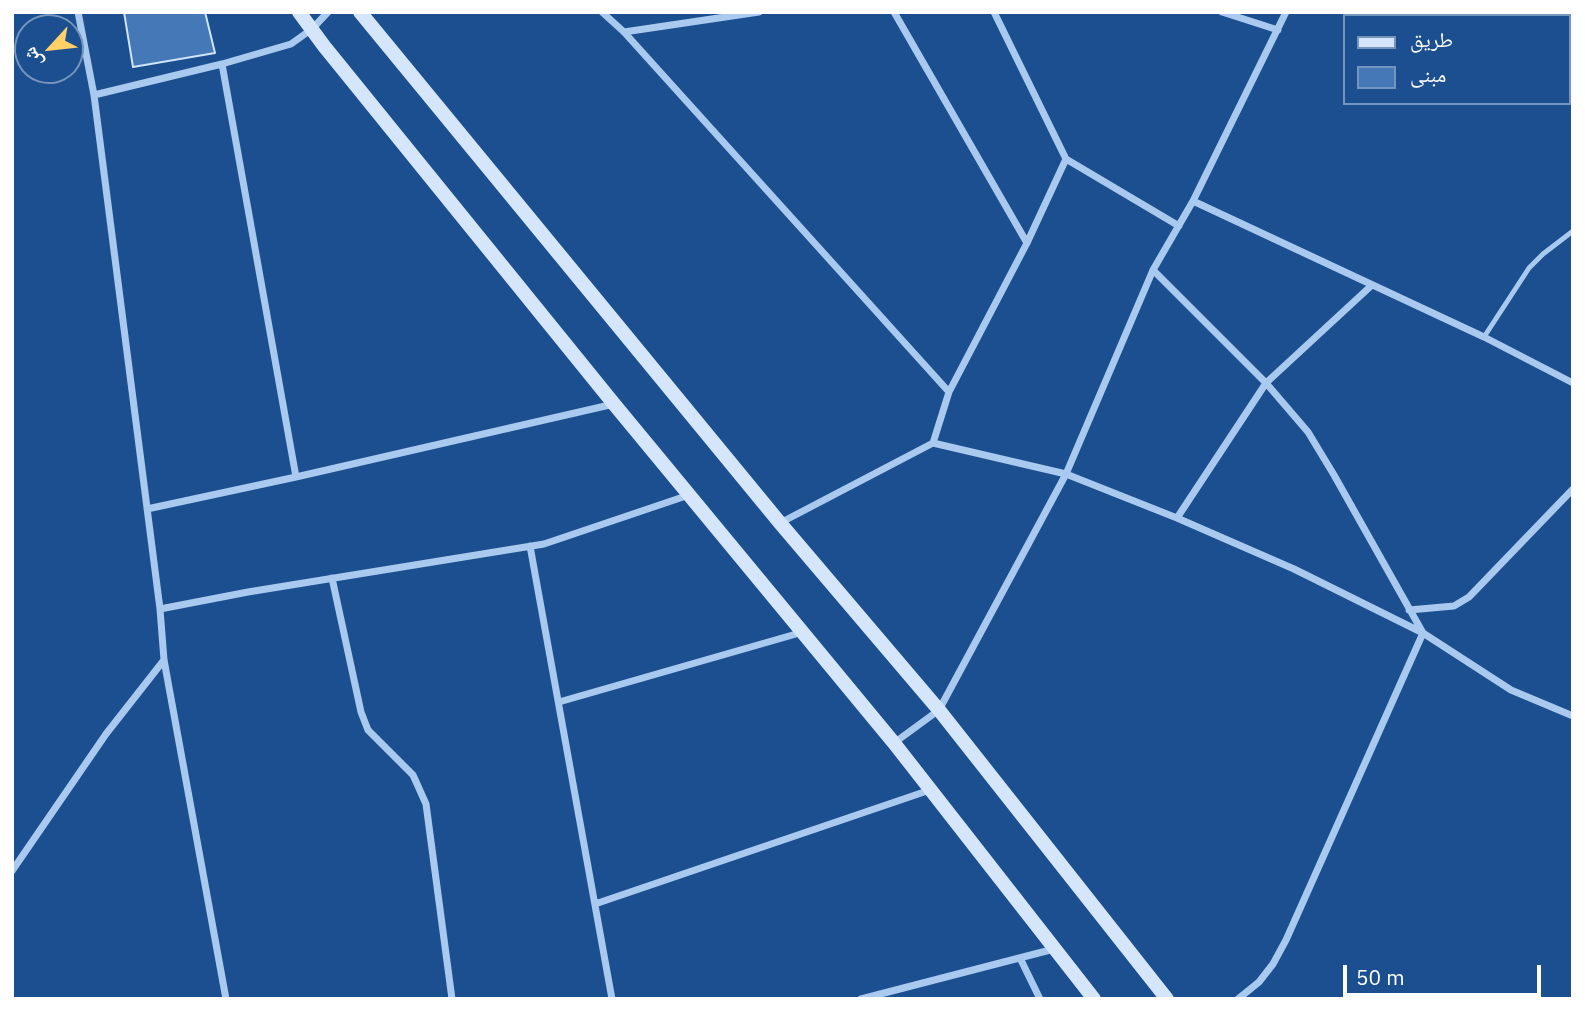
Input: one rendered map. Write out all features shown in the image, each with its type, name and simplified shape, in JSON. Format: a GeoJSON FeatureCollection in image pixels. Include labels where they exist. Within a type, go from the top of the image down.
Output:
{"type":"FeatureCollection","features":[{"type":"Feature","properties":{"kind":"street"},"geometry":{"type":"LineString","coordinates":[[78,12],[94,95],[160,609],[164,660],[226,999]]}},
{"type":"Feature","properties":{"kind":"street"},"geometry":{"type":"LineString","coordinates":[[299,12],[614,404],[894,743],[1094,999]]}},
{"type":"Feature","properties":{"kind":"street"},"geometry":{"type":"LineString","coordinates":[[94,95],[291,44],[312,29],[328,12]]}},
{"type":"Feature","properties":{"kind":"street"},"geometry":{"type":"LineString","coordinates":[[360,12],[780,523],[939,710],[1167,999]]}},
{"type":"Feature","properties":{"kind":"street"},"geometry":{"type":"LineString","coordinates":[[602,12],[624,32],[949,392]]}},
{"type":"Feature","properties":{"kind":"street"},"geometry":{"type":"LineString","coordinates":[[624,32],[759,12]]}},
{"type":"Feature","properties":{"kind":"street"},"geometry":{"type":"LineString","coordinates":[[894,12],[1027,243]]}},
{"type":"Feature","properties":{"kind":"street"},"geometry":{"type":"LineString","coordinates":[[994,12],[1066,159],[1179,226]]}},
{"type":"Feature","properties":{"kind":"street"},"geometry":{"type":"LineString","coordinates":[[1222,12],[1278,30]]}},
{"type":"Feature","properties":{"kind":"street"},"geometry":{"type":"LineString","coordinates":[[894,743],[939,710],[1066,474],[1153,270],[1193,201],[1286,12]]}},
{"type":"Feature","properties":{"kind":"street"},"geometry":{"type":"LineString","coordinates":[[222,64],[296,477]]}},
{"type":"Feature","properties":{"kind":"street"},"geometry":{"type":"LineString","coordinates":[[933,443],[949,392],[1027,243],[1066,159]]}},
{"type":"Feature","properties":{"kind":"street"},"geometry":{"type":"LineString","coordinates":[[1193,201],[1485,337],[1573,383]]}},
{"type":"Feature","properties":{"kind":"street"},"geometry":{"type":"LineString","coordinates":[[1153,270],[1266,383],[1308,432],[1423,633]]}},
{"type":"Feature","properties":{"kind":"street"},"geometry":{"type":"LineString","coordinates":[[1177,518],[1266,383],[1372,285]]}},
{"type":"Feature","properties":{"kind":"street"},"geometry":{"type":"LineString","coordinates":[[147,509],[614,404]]}},
{"type":"Feature","properties":{"kind":"street"},"geometry":{"type":"LineString","coordinates":[[780,523],[933,443],[1066,474],[1294,569],[1423,633],[1511,690],[1573,716]]}},
{"type":"Feature","properties":{"kind":"street"},"geometry":{"type":"LineString","coordinates":[[1409,610],[1454,606],[1469,597],[1573,489]]}},
{"type":"Feature","properties":{"kind":"street"},"geometry":{"type":"LineString","coordinates":[[160,609],[544,544],[690,494]]}},
{"type":"Feature","properties":{"kind":"street"},"geometry":{"type":"LineString","coordinates":[[530,546],[612,999]]}},
{"type":"Feature","properties":{"kind":"street"},"geometry":{"type":"LineString","coordinates":[[332,578],[361,712],[368,730],[413,775],[426,804],[452,999]]}},
{"type":"Feature","properties":{"kind":"street"},"geometry":{"type":"LineString","coordinates":[[559,702],[803,632]]}},
{"type":"Feature","properties":{"kind":"street"},"geometry":{"type":"LineString","coordinates":[[1238,999],[1249,995],[1286,940],[1423,633]]}},
{"type":"Feature","properties":{"kind":"street"},"geometry":{"type":"LineString","coordinates":[[12,871],[106,734],[164,660]]}},
{"type":"Feature","properties":{"kind":"street"},"geometry":{"type":"LineString","coordinates":[[595,904],[930,790]]}},
{"type":"Feature","properties":{"kind":"street"},"geometry":{"type":"LineString","coordinates":[[861,999],[1054,949]]}},
{"type":"Feature","properties":{"kind":"street"},"geometry":{"type":"LineString","coordinates":[[1020,958],[1040,999]]}},
{"type":"Feature","properties":{"kind":"lane"},"geometry":{"type":"LineString","coordinates":[[1485,337],[1530,268],[1543,254],[1573,231]]}},
{"type":"Feature","properties":{"kind":"building"},"geometry":{"type":"Polygon","coordinates":[[[124,12],[205,12],[215,53],[133,67],[124,12]]]}}]}
